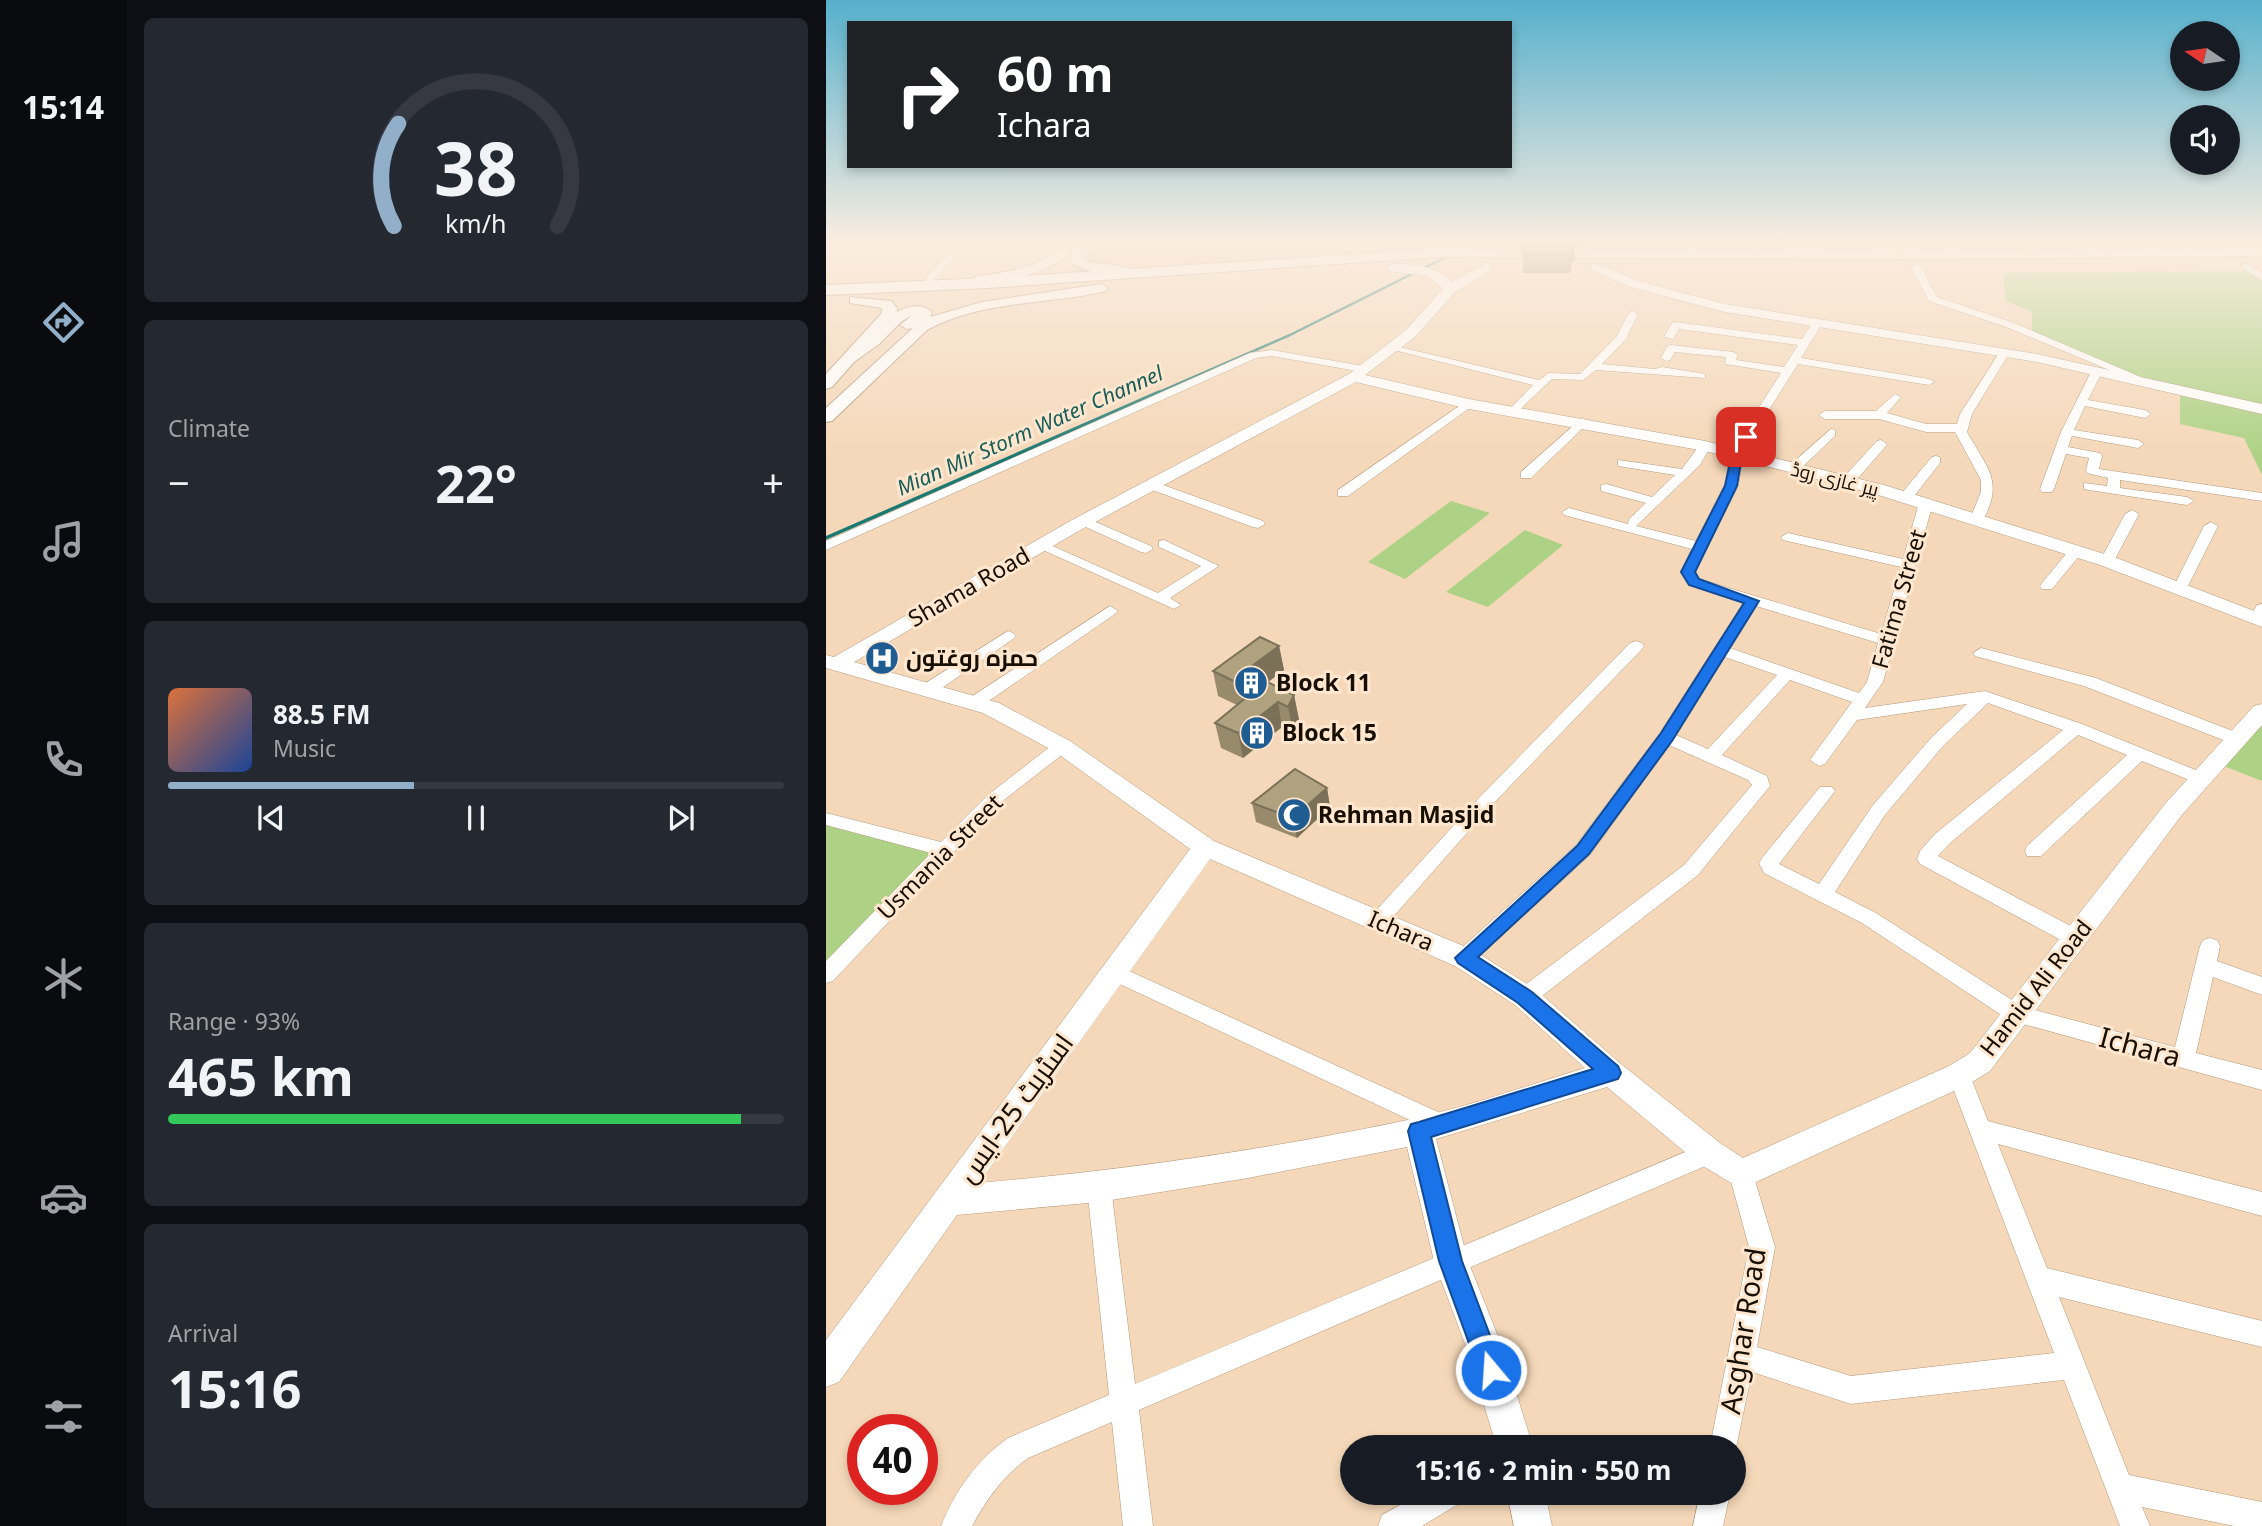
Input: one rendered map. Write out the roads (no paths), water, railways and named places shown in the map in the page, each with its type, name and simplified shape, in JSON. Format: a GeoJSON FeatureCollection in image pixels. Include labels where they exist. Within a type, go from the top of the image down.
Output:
{"type":"FeatureCollection","features":[{"type":"Feature","properties":{"kind":"main road"},"geometry":{"type":"LineString","coordinates":[[826,384],[884,323],[888,314]]}},
{"type":"Feature","properties":{"kind":"main road"},"geometry":{"type":"LineString","coordinates":[[852,358],[876,340],[900,314]]}},
{"type":"Feature","properties":{"kind":"main road"},"geometry":{"type":"LineString","coordinates":[[826,406],[897,332],[925,314]]}},
{"type":"Feature","properties":{"kind":"main road"},"geometry":{"type":"LineString","coordinates":[[826,416],[922,327],[938,317],[949,314]]}},
{"type":"Feature","properties":{"kind":"street","name":"Shama Road"},"geometry":{"type":"LineString","coordinates":[[831,663],[1084,521],[1358,373],[1430,314]]}},
{"type":"Feature","properties":{"kind":"street"},"geometry":{"type":"LineString","coordinates":[[1513,412],[1551,376],[1581,378],[1622,337],[1633,314]]}},
{"type":"Feature","properties":{"kind":"street"},"geometry":{"type":"LineString","coordinates":[[1768,314],[2006,352],[2137,378],[2262,409]]}},
{"type":"Feature","properties":{"kind":"street"},"geometry":{"type":"LineString","coordinates":[[1978,314],[2137,378]]}},
{"type":"Feature","properties":{"kind":"street"},"geometry":{"type":"LineString","coordinates":[[1817,324],[1746,437],[1731,486],[1688,572],[1694,582],[1888,641]]}},
{"type":"Feature","properties":{"kind":"street"},"geometry":{"type":"LineString","coordinates":[[1669,337],[1676,326],[1805,344]]}},
{"type":"Feature","properties":{"kind":"street"},"geometry":{"type":"LineString","coordinates":[[1391,348],[1541,384]]}},
{"type":"Feature","properties":{"kind":"street"},"geometry":{"type":"LineString","coordinates":[[1666,358],[1671,348],[1733,355],[1729,362],[1792,365],[1929,382]]}},
{"type":"Feature","properties":{"kind":"street"},"geometry":{"type":"LineString","coordinates":[[1977,519],[1988,492],[1987,480],[1967,445],[1962,428],[1966,414],[2006,352]]}},
{"type":"Feature","properties":{"kind":"street"},"geometry":{"type":"LineString","coordinates":[[826,546],[1254,355],[1272,353],[1358,373]]}},
{"type":"Feature","properties":{"kind":"street"},"geometry":{"type":"LineString","coordinates":[[1594,366],[1657,373],[1662,370],[1701,376]]}},
{"type":"Feature","properties":{"kind":"street"},"geometry":{"type":"LineString","coordinates":[[2047,489],[2067,432],[2096,370]]}},
{"type":"Feature","properties":{"kind":"street","name":"پیر غازی روڈ"},"geometry":{"type":"LineString","coordinates":[[1358,373],[1469,404],[1705,446],[1847,481],[1926,503],[2107,561],[2260,616]]}},
{"type":"Feature","properties":{"kind":"street"},"geometry":{"type":"LineString","coordinates":[[1879,415],[1895,397]]}},
{"type":"Feature","properties":{"kind":"street"},"geometry":{"type":"LineString","coordinates":[[2081,402],[2145,414]]}},
{"type":"Feature","properties":{"kind":"street"},"geometry":{"type":"LineString","coordinates":[[1343,493],[1469,404]]}},
{"type":"Feature","properties":{"kind":"street"},"geometry":{"type":"LineString","coordinates":[[1825,415],[1879,415],[1926,428],[1962,428]]}},
{"type":"Feature","properties":{"kind":"street"},"geometry":{"type":"LineString","coordinates":[[1527,475],[1582,422]]}},
{"type":"Feature","properties":{"kind":"street"},"geometry":{"type":"LineString","coordinates":[[2067,432],[2138,444]]}},
{"type":"Feature","properties":{"kind":"street"},"geometry":{"type":"LineString","coordinates":[[1794,468],[1831,433]]}},
{"type":"Feature","properties":{"kind":"street"},"geometry":{"type":"LineString","coordinates":[[1847,481],[1881,444]]}},
{"type":"Feature","properties":{"kind":"street"},"geometry":{"type":"LineString","coordinates":[[1634,522],[1696,462],[1705,446]]}},
{"type":"Feature","properties":{"kind":"street"},"geometry":{"type":"LineString","coordinates":[[2061,449],[2096,456],[2093,471],[2262,497]]}},
{"type":"Feature","properties":{"kind":"street"},"geometry":{"type":"LineString","coordinates":[[1906,497],[1936,460]]}},
{"type":"Feature","properties":{"kind":"street"},"geometry":{"type":"LineString","coordinates":[[1622,463],[1684,474]]}},
{"type":"Feature","properties":{"kind":"street"},"geometry":{"type":"LineString","coordinates":[[2113,491],[2114,476]]}},
{"type":"Feature","properties":{"kind":"street"},"geometry":{"type":"LineString","coordinates":[[2162,498],[2164,484]]}},
{"type":"Feature","properties":{"kind":"street"},"geometry":{"type":"LineString","coordinates":[[1152,485],[1258,524]]}},
{"type":"Feature","properties":{"kind":"street"},"geometry":{"type":"LineString","coordinates":[[2089,486],[2187,501]]}},
{"type":"Feature","properties":{"kind":"street"},"geometry":{"type":"LineString","coordinates":[[1606,488],[1655,502]]}},
{"type":"Feature","properties":{"kind":"street","name":"Fatima Street"},"geometry":{"type":"LineString","coordinates":[[1819,760],[1875,682],[1926,503]]}},
{"type":"Feature","properties":{"kind":"street"},"geometry":{"type":"LineString","coordinates":[[1569,512],[1701,547]]}},
{"type":"Feature","properties":{"kind":"street"},"geometry":{"type":"LineString","coordinates":[[2107,561],[2132,514]]}},
{"type":"Feature","properties":{"kind":"street"},"geometry":{"type":"LineString","coordinates":[[1084,521],[1146,548]]}},
{"type":"Feature","properties":{"kind":"street"},"geometry":{"type":"LineString","coordinates":[[2180,588],[2211,526]]}},
{"type":"Feature","properties":{"kind":"street"},"geometry":{"type":"LineString","coordinates":[[1788,537],[1910,565]]}},
{"type":"Feature","properties":{"kind":"street"},"geometry":{"type":"LineString","coordinates":[[1041,546],[1167,602],[1212,566],[1164,544]]}},
{"type":"Feature","properties":{"kind":"street"},"geometry":{"type":"LineString","coordinates":[[2047,586],[2075,552]]}},
{"type":"Feature","properties":{"kind":"street"},"geometry":{"type":"LineString","coordinates":[[1464,958],[1583,850],[1661,745],[1752,601]]}},
{"type":"Feature","properties":{"kind":"street"},"geometry":{"type":"LineString","coordinates":[[974,703],[1110,611]]}},
{"type":"Feature","properties":{"kind":"street"},"geometry":{"type":"LineString","coordinates":[[928,690],[1008,636]]}},
{"type":"Feature","properties":{"kind":"street"},"geometry":{"type":"LineString","coordinates":[[1378,921],[1483,804],[1636,646]]}},
{"type":"Feature","properties":{"kind":"street"},"geometry":{"type":"LineString","coordinates":[[1721,650],[1862,700]]}},
{"type":"Feature","properties":{"kind":"street"},"geometry":{"type":"LineString","coordinates":[[1981,653],[2090,682],[2237,739]]}},
{"type":"Feature","properties":{"kind":"street","name":"Shama Road"},"geometry":{"type":"LineString","coordinates":[[831,663],[991,708],[1062,747],[1205,847]]}},
{"type":"Feature","properties":{"kind":"street"},"geometry":{"type":"LineString","coordinates":[[1710,757],[1787,674]]}},
{"type":"Feature","properties":{"kind":"street"},"geometry":{"type":"LineString","coordinates":[[1823,894],[1879,810],[1937,742],[1985,696]]}},
{"type":"Feature","properties":{"kind":"street"},"geometry":{"type":"LineString","coordinates":[[1852,715],[1985,696],[2076,728],[2202,779]]}},
{"type":"Feature","properties":{"kind":"street","name":"Hamid Ali Road"},"geometry":{"type":"LineString","coordinates":[[1741,1174],[1959,1075],[1980,1062],[2173,810],[2262,711]]}},
{"type":"Feature","properties":{"kind":"street"},"geometry":{"type":"LineString","coordinates":[[2076,728],[1942,839],[1926,858],[2076,938]]}},
{"type":"Feature","properties":{"kind":"street"},"geometry":{"type":"LineString","coordinates":[[1525,997],[1691,870],[1761,786],[1761,780],[1754,776],[1710,757],[1661,745]]}},
{"type":"Feature","properties":{"kind":"street","name":"Usmania Street"},"geometry":{"type":"LineString","coordinates":[[826,975],[994,799],[1062,747]]}},
{"type":"Feature","properties":{"kind":"street"},"geometry":{"type":"LineString","coordinates":[[2034,851],[2139,754]]}},
{"type":"Feature","properties":{"kind":"street","name":"Ichara"},"geometry":{"type":"LineString","coordinates":[[1825,791],[1769,866],[1869,918],[2017,1014],[2262,1080]]}},
{"type":"Feature","properties":{"kind":"street"},"geometry":{"type":"LineString","coordinates":[[826,819],[945,850]]}},
{"type":"Feature","properties":{"kind":"street","name":"Ichara"},"geometry":{"type":"LineString","coordinates":[[1205,847],[1464,958],[1525,997],[1611,1073],[1709,1153],[1741,1174]]}},
{"type":"Feature","properties":{"kind":"street","name":"اسٹریٹ 25-ایس"},"geometry":{"type":"LineString","coordinates":[[826,1369],[1205,847]]}},
{"type":"Feature","properties":{"kind":"street"},"geometry":{"type":"LineString","coordinates":[[2183,1059],[2208,955],[2262,986]]}},
{"type":"Feature","properties":{"kind":"street"},"geometry":{"type":"LineString","coordinates":[[1114,972],[1430,1128]]}},
{"type":"Feature","properties":{"kind":"street"},"geometry":{"type":"LineString","coordinates":[[948,1201],[1098,1187],[1248,1164],[1430,1128],[1611,1073]]}},
{"type":"Feature","properties":{"kind":"street"},"geometry":{"type":"LineString","coordinates":[[1959,1075],[2134,1526]]}},
{"type":"Feature","properties":{"kind":"street"},"geometry":{"type":"LineString","coordinates":[[1430,1128],[1451,1261],[1483,1344],[1511,1435]]}},
{"type":"Feature","properties":{"kind":"street"},"geometry":{"type":"LineString","coordinates":[[1980,1129],[2262,1205]]}},
{"type":"Feature","properties":{"kind":"street"},"geometry":{"type":"LineString","coordinates":[[956,1526],[984,1478],[1001,1458],[1018,1448],[1709,1153]]}},
{"type":"Feature","properties":{"kind":"street","name":"Asghar Road"},"geometry":{"type":"LineString","coordinates":[[1726,1435],[1762,1247],[1741,1174]]}},
{"type":"Feature","properties":{"kind":"street"},"geometry":{"type":"LineString","coordinates":[[1098,1187],[1138,1526]]}},
{"type":"Feature","properties":{"kind":"street"},"geometry":{"type":"LineString","coordinates":[[2039,1279],[2262,1334]]}},
{"type":"Feature","properties":{"kind":"street"},"geometry":{"type":"LineString","coordinates":[[1740,1355],[1851,1390],[2072,1365]]}},
{"type":"Feature","properties":{"kind":"street"},"geometry":{"type":"LineString","coordinates":[[2119,1487],[2262,1517]]}},
{"type":"Feature","properties":{"kind":"street"},"geometry":{"type":"LineString","coordinates":[[1393,1526],[1429,1505]]}},
{"type":"Feature","properties":{"kind":"street"},"geometry":{"type":"LineString","coordinates":[[1529,1505],[1533,1526]]}},
{"type":"Feature","properties":{"kind":"street"},"geometry":{"type":"LineString","coordinates":[[1708,1526],[1712,1505]]}},
{"type":"Feature","properties":{"kind":"waterway","name":"Mian Mir Storm Water Channel"},"geometry":{"type":"LineString","coordinates":[[1155,394],[1332,314]]}},
{"type":"Feature","properties":{"kind":"waterway","name":"Mian Mir Storm Water Channel"},"geometry":{"type":"LineString","coordinates":[[826,538],[1159,392]]}},
{"type":"Feature","properties":{"kind":"place","name":"حمزه روغتون"},"geometry":{"type":"Point","coordinates":[882,658]}},
{"type":"Feature","properties":{"kind":"place","name":"Block 11"},"geometry":{"type":"Point","coordinates":[1251,683]}},
{"type":"Feature","properties":{"kind":"place","name":"Block 15"},"geometry":{"type":"Point","coordinates":[1257,733]}},
{"type":"Feature","properties":{"kind":"place","name":"Rehman Masjid"},"geometry":{"type":"Point","coordinates":[1294,815]}}]}
